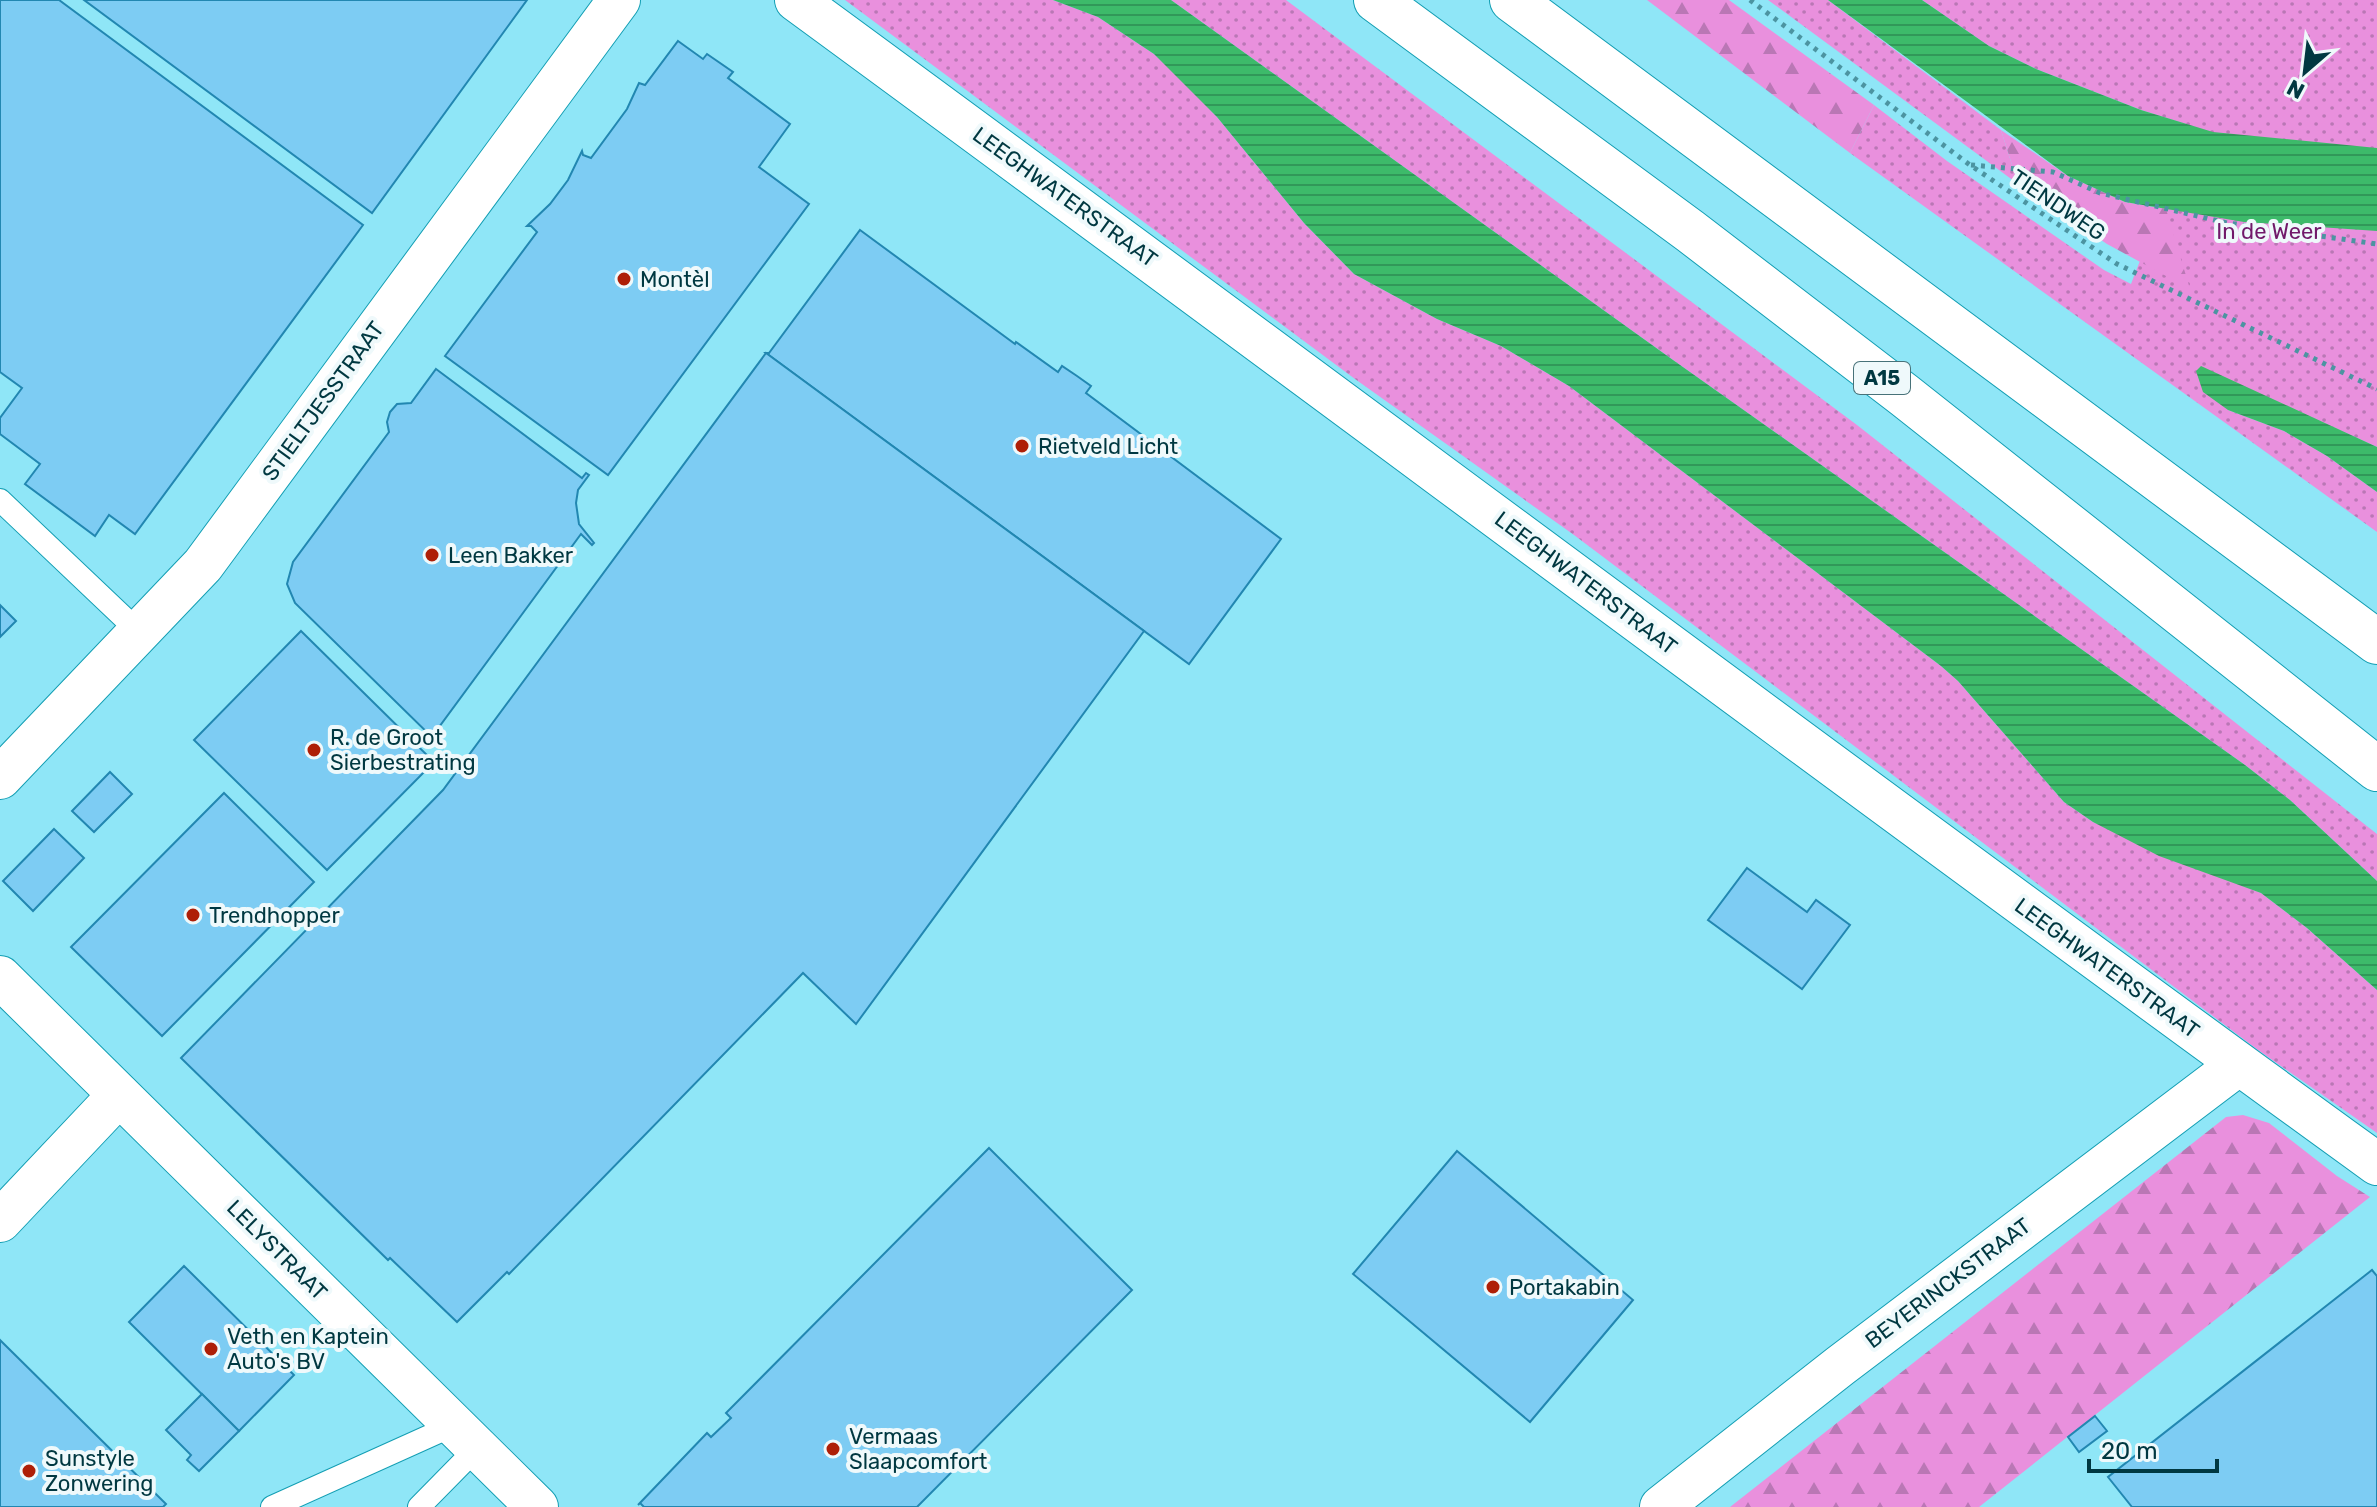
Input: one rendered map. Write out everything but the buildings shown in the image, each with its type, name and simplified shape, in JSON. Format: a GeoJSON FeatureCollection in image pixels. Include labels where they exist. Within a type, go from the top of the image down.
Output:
{"type":"FeatureCollection","features":[{"type":"Feature","properties":{"kind":"highway","name":"A15"},"geometry":{"type":"LineString","coordinates":[[1376,0],[1690,231],[1904,395],[2377,769]]}},
{"type":"Feature","properties":{"kind":"highway"},"geometry":{"type":"LineString","coordinates":[[1512,0],[2377,642]]}},
{"type":"Feature","properties":{"kind":"street","name":"STIELTJESSTRAAT"},"geometry":{"type":"LineString","coordinates":[[0,778],[203,565],[619,0]]}},
{"type":"Feature","properties":{"kind":"street","name":"LEEGHWATERSTRAAT"},"geometry":{"type":"LineString","coordinates":[[796,0],[1399,442],[1779,727],[2377,1164]]}},
{"type":"Feature","properties":{"kind":"street","name":"LELYSTRAAT"},"geometry":{"type":"LineString","coordinates":[[0,977],[537,1507]]}},
{"type":"Feature","properties":{"kind":"street","name":"BEYERINCKSTRAAT"},"geometry":{"type":"LineString","coordinates":[[1661,1507],[1840,1366],[2239,1064]]}},
{"type":"Feature","properties":{"kind":"street"},"geometry":{"type":"LineString","coordinates":[[0,1221],[119,1095]]}},
{"type":"Feature","properties":{"kind":"lane"},"geometry":{"type":"LineString","coordinates":[[0,500],[139,632]]}},
{"type":"Feature","properties":{"kind":"lane"},"geometry":{"type":"LineString","coordinates":[[272,1507],[466,1437]]}},
{"type":"Feature","properties":{"kind":"lane"},"geometry":{"type":"LineString","coordinates":[[419,1507],[466,1437]]}},
{"type":"Feature","properties":{"kind":"path","name":"TIENDWEG"},"geometry":{"type":"LineString","coordinates":[[1750,0],[1970,165],[2117,264],[2377,389]]}},
{"type":"Feature","properties":{"kind":"path"},"geometry":{"type":"LineString","coordinates":[[1970,165],[2053,172],[2100,193],[2227,223],[2377,244]]}},
{"type":"Feature","properties":{"kind":"green space"},"geometry":{"type":"Polygon","coordinates":[[[845,0],[1053,0],[1098,17],[1154,54],[1217,117],[1304,223],[1354,274],[1437,319],[1501,346],[1569,386],[1941,666],[1958,681],[2064,802],[2093,822],[2261,893],[2307,928],[2377,990],[2377,1133],[2258,1050],[1574,535],[1355,379],[845,0]]]}},
{"type":"Feature","properties":{"kind":"green space"},"geometry":{"type":"Polygon","coordinates":[[[1171,0],[1286,0],[1857,425],[2377,834],[2377,881],[2290,800],[2245,765],[1171,0]]]}},
{"type":"Feature","properties":{"kind":"green space"},"geometry":{"type":"Polygon","coordinates":[[[1647,0],[1729,0],[1874,105],[1850,153],[1647,0]]]}},
{"type":"Feature","properties":{"kind":"green space"},"geometry":{"type":"Polygon","coordinates":[[[1768,0],[1828,0],[2001,130],[2018,184],[1768,0]]]}},
{"type":"Feature","properties":{"kind":"green space","name":"In de Weer"},"geometry":{"type":"Polygon","coordinates":[[[1922,0],[2377,0],[2377,447],[2201,367],[2228,410],[2284,431],[2327,456],[2377,492],[2377,532],[1850,153],[1874,105],[1947,161],[2104,270],[2131,284],[2192,126],[2141,110],[2036,69],[1989,46],[1922,0]]]}},
{"type":"Feature","properties":{"kind":"green space"},"geometry":{"type":"Polygon","coordinates":[[[2001,130],[2068,176],[2125,202],[2166,209],[2190,289],[2107,244],[2018,184],[2001,130]]]}},
{"type":"Feature","properties":{"kind":"green space"},"geometry":{"type":"Polygon","coordinates":[[[2243,1115],[2269,1123],[2337,1176],[2370,1197],[1979,1507],[1730,1507],[2226,1117],[2243,1115]]]}},
{"type":"Feature","properties":{"kind":"shaded area"},"geometry":{"type":"Polygon","coordinates":[[[1053,0],[1171,0],[2245,765],[2290,800],[2377,881],[2377,990],[2307,928],[2261,893],[2159,856],[2093,822],[2064,802],[1958,681],[1941,666],[1569,386],[1501,346],[1437,319],[1354,274],[1304,223],[1217,117],[1154,54],[1098,17],[1053,0]]]}},
{"type":"Feature","properties":{"kind":"shaded area"},"geometry":{"type":"Polygon","coordinates":[[[1828,0],[1922,0],[1989,46],[2036,69],[2141,110],[2213,132],[2377,148],[2377,231],[2244,222],[2125,202],[2068,176],[1828,0]]]}},
{"type":"Feature","properties":{"kind":"shaded area"},"geometry":{"type":"Polygon","coordinates":[[[2201,366],[2377,447],[2377,492],[2327,456],[2284,431],[2228,410],[2203,392],[2196,371],[2201,366]]]}},
{"type":"Feature","properties":{"kind":"place","name":"Montèl"},"geometry":{"type":"Point","coordinates":[624,279]}},
{"type":"Feature","properties":{"kind":"place","name":"Rietveld Licht"},"geometry":{"type":"Point","coordinates":[1022,446]}},
{"type":"Feature","properties":{"kind":"place","name":"Leen Bakker"},"geometry":{"type":"Point","coordinates":[432,555]}},
{"type":"Feature","properties":{"kind":"place","name":"R. de Groot Sierbestrating"},"geometry":{"type":"Point","coordinates":[314,750]}},
{"type":"Feature","properties":{"kind":"place","name":"Trendhopper"},"geometry":{"type":"Point","coordinates":[193,915]}},
{"type":"Feature","properties":{"kind":"place","name":"Portakabin"},"geometry":{"type":"Point","coordinates":[1493,1287]}},
{"type":"Feature","properties":{"kind":"place","name":"Veth en Kaptein Auto's BV"},"geometry":{"type":"Point","coordinates":[211,1349]}},
{"type":"Feature","properties":{"kind":"place","name":"Vermaas Slaapcomfort"},"geometry":{"type":"Point","coordinates":[833,1449]}},
{"type":"Feature","properties":{"kind":"place","name":"Sunstyle Zonwering"},"geometry":{"type":"Point","coordinates":[29,1471]}}]}
